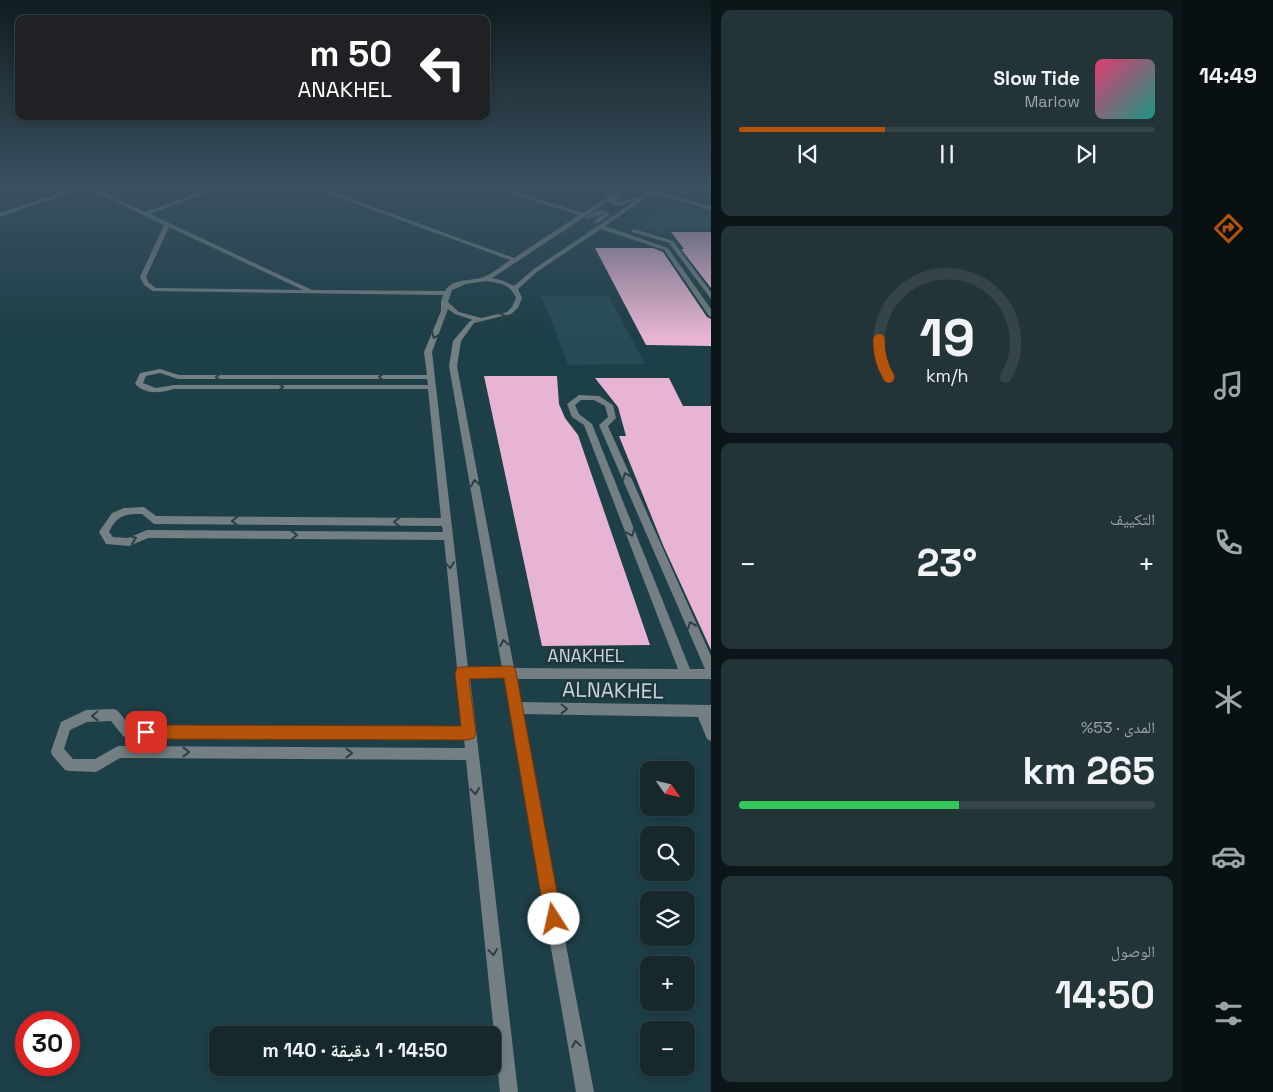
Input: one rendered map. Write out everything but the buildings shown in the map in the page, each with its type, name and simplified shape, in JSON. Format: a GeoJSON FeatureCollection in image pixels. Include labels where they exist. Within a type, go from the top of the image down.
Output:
{"type":"FeatureCollection","features":[{"type":"Feature","properties":{"kind":"street"},"geometry":{"type":"LineString","coordinates":[[162,236],[143,277],[146,284],[155,290],[447,293]]}},
{"type":"Feature","properties":{"kind":"street"},"geometry":{"type":"LineString","coordinates":[[193,236],[313,292]]}},
{"type":"Feature","properties":{"kind":"street"},"geometry":{"type":"LineString","coordinates":[[450,236],[515,260]]}},
{"type":"Feature","properties":{"kind":"street"},"geometry":{"type":"LineString","coordinates":[[486,279],[551,236]]}},
{"type":"Feature","properties":{"kind":"street"},"geometry":{"type":"LineString","coordinates":[[515,289],[536,270],[585,236]]}},
{"type":"Feature","properties":{"kind":"street"},"geometry":{"type":"LineString","coordinates":[[628,236],[666,249],[710,315]]}},
{"type":"Feature","properties":{"kind":"street"},"geometry":{"type":"LineString","coordinates":[[644,236],[671,242],[710,297]]}},
{"type":"Feature","properties":{"kind":"street"},"geometry":{"type":"LineString","coordinates":[[509,1092],[468,733],[428,352],[444,310],[444,302],[449,289],[464,282],[486,279],[502,282],[515,289],[519,298],[515,308],[499,317],[472,322],[457,341],[453,366],[585,1092]]}},
{"type":"Feature","properties":{"kind":"street"},"geometry":{"type":"LineString","coordinates":[[444,302],[457,313],[483,320]]}},
{"type":"Feature","properties":{"kind":"street"},"geometry":{"type":"LineString","coordinates":[[430,377],[178,377],[170,372],[155,370],[142,375],[139,384],[146,390],[158,391],[174,387],[432,387]]}},
{"type":"Feature","properties":{"kind":"street"},"geometry":{"type":"LineString","coordinates":[[686,673],[588,424],[575,415],[573,410],[571,404],[579,397],[596,398],[609,406],[612,418],[603,425],[710,670]]}},
{"type":"Feature","properties":{"kind":"street"},"geometry":{"type":"LineString","coordinates":[[446,522],[154,520],[144,511],[124,510],[110,520],[104,532],[110,541],[130,542],[147,534],[447,536]]}},
{"type":"Feature","properties":{"kind":"street","name":"ANAKHEL"},"geometry":{"type":"LineString","coordinates":[[462,673],[710,674]]}},
{"type":"Feature","properties":{"kind":"street","name":"ALNAKHEL"},"geometry":{"type":"LineString","coordinates":[[516,708],[706,711]]}},
{"type":"Feature","properties":{"kind":"street"},"geometry":{"type":"LineString","coordinates":[[706,711],[710,735]]}},
{"type":"Feature","properties":{"kind":"street"},"geometry":{"type":"LineString","coordinates":[[468,733],[127,732],[114,715],[86,716],[65,726],[57,751],[70,765],[96,766],[118,752],[471,754]]}},
{"type":"Feature","properties":{"kind":"shaded area"},"geometry":{"type":"Polygon","coordinates":[[[0,236],[710,236],[710,1092],[0,1092],[0,236]]]}},
{"type":"Feature","properties":{"kind":"shaded area"},"geometry":{"type":"Polygon","coordinates":[[[542,296],[609,296],[645,364],[568,365],[542,296]]]}},
{"type":"Feature","properties":{"kind":"route"},"geometry":{"type":"LineString","coordinates":[[146,732],[468,733],[462,673],[509,672],[554,919]]}}]}
